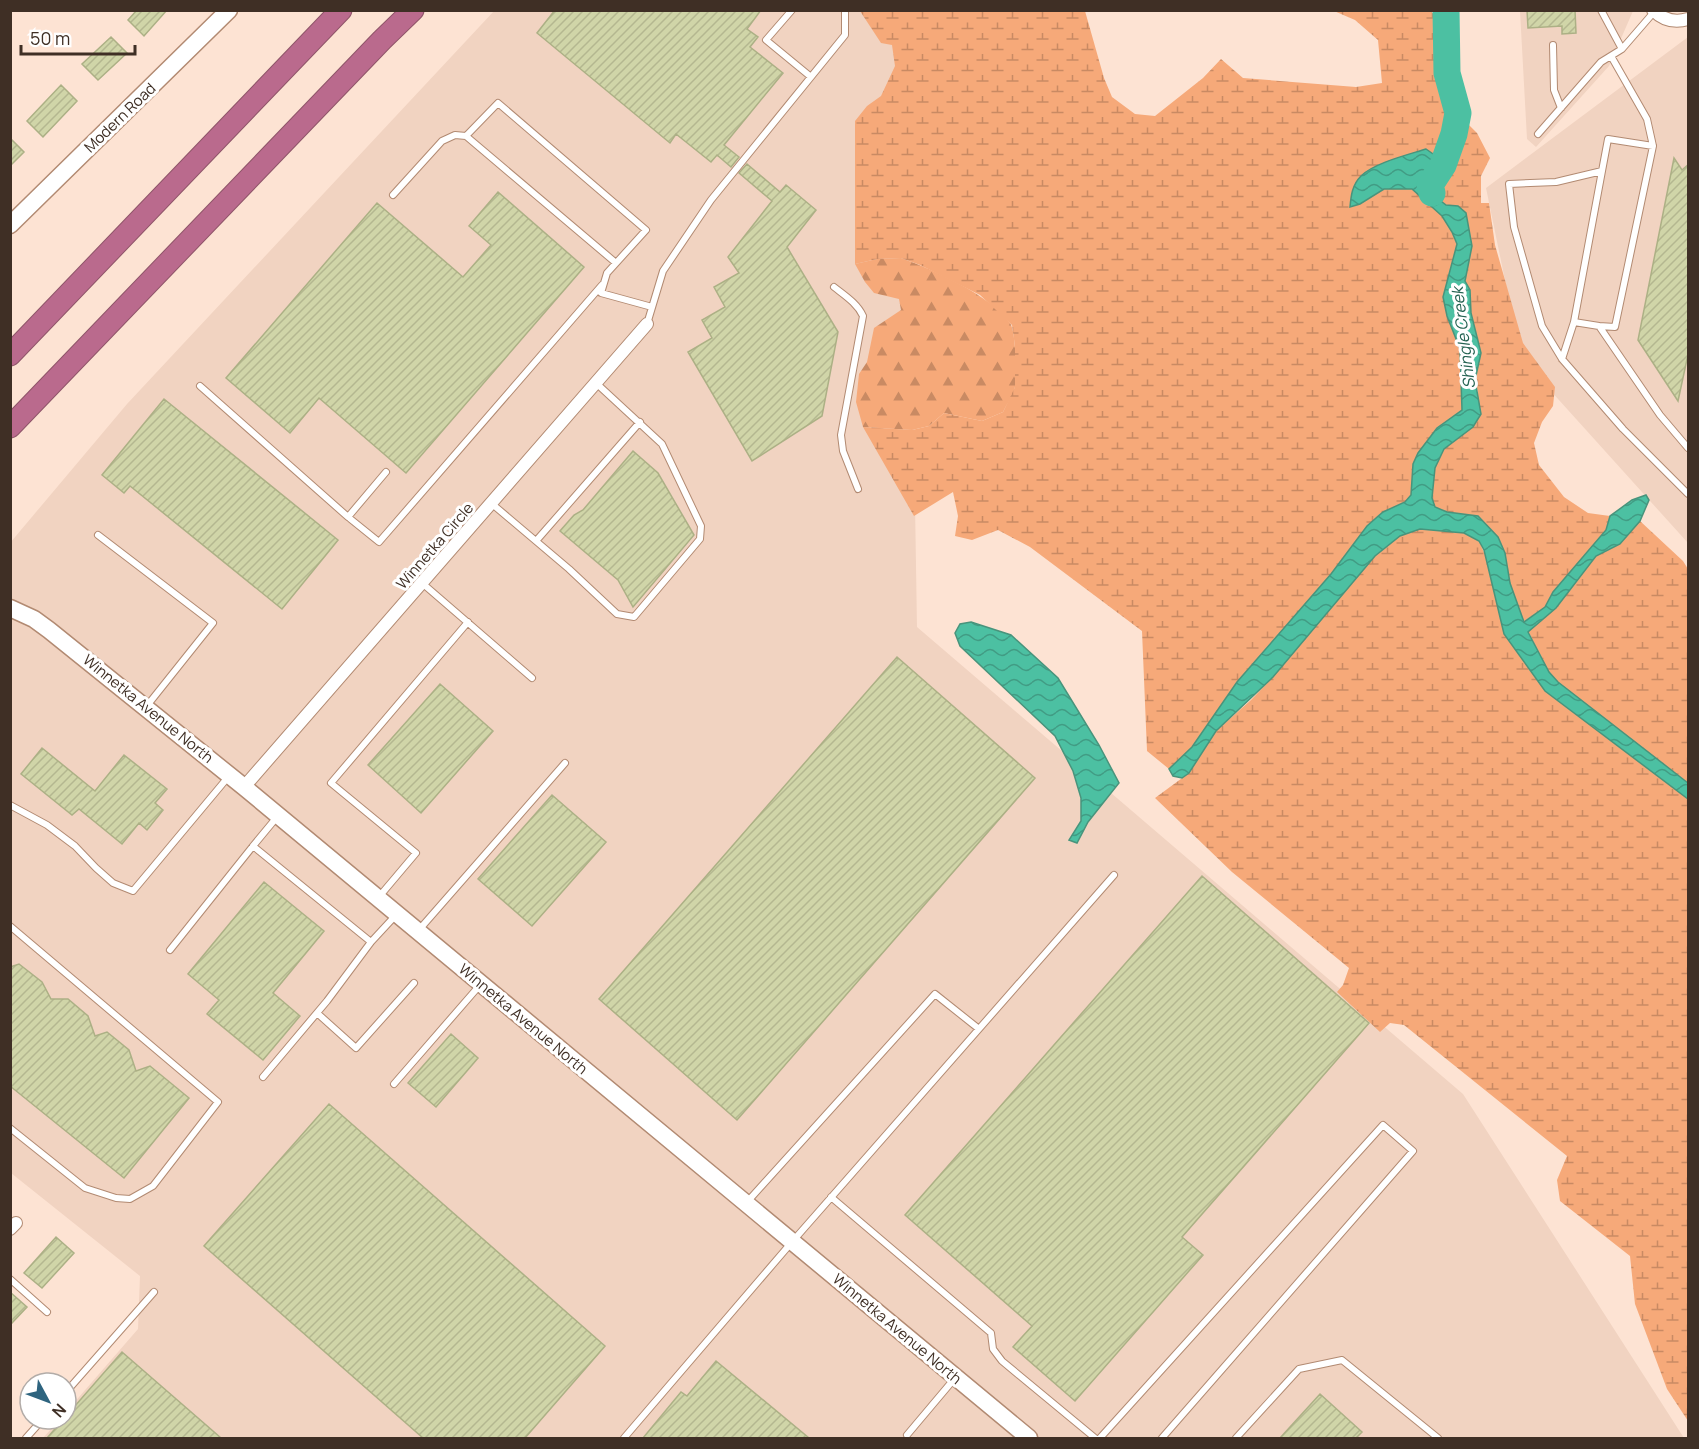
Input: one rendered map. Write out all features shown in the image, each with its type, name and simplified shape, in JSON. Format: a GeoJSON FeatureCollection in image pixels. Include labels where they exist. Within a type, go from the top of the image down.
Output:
{"type":"FeatureCollection","features":[{"type":"Feature","properties":{"kind":"highway"},"geometry":{"type":"LineString","coordinates":[[10,355],[341,10]]}},
{"type":"Feature","properties":{"kind":"highway"},"geometry":{"type":"LineString","coordinates":[[10,427],[412,10]]}},
{"type":"Feature","properties":{"kind":"street","name":"Modern Road"},"geometry":{"type":"LineString","coordinates":[[10,225],[229,10]]}},
{"type":"Feature","properties":{"kind":"street"},"geometry":{"type":"LineString","coordinates":[[1654,11],[1672,21],[1689,20]]}},
{"type":"Feature","properties":{"kind":"street","name":"Winnetka Circle"},"geometry":{"type":"LineString","coordinates":[[244,787],[647,324]]}},
{"type":"Feature","properties":{"kind":"street","name":"Winnetka Avenue North"},"geometry":{"type":"LineString","coordinates":[[10,608],[34,619],[230,775],[1029,1438]]}},
{"type":"Feature","properties":{"kind":"lane"},"geometry":{"type":"LineString","coordinates":[[792,10],[766,40],[811,77]]}},
{"type":"Feature","properties":{"kind":"lane"},"geometry":{"type":"LineString","coordinates":[[647,324],[663,271],[711,200],[845,35],[845,10]]}},
{"type":"Feature","properties":{"kind":"lane"},"geometry":{"type":"LineString","coordinates":[[1601,10],[1622,49]]}},
{"type":"Feature","properties":{"kind":"lane"},"geometry":{"type":"LineString","coordinates":[[1538,134],[1601,62],[1622,49],[1654,11]]}},
{"type":"Feature","properties":{"kind":"lane"},"geometry":{"type":"LineString","coordinates":[[1553,45],[1554,90],[1561,108]]}},
{"type":"Feature","properties":{"kind":"lane"},"geometry":{"type":"LineString","coordinates":[[1574,322],[1615,327],[1653,146],[1647,119],[1611,56]]}},
{"type":"Feature","properties":{"kind":"lane"},"geometry":{"type":"LineString","coordinates":[[466,136],[498,104],[646,230],[607,273],[602,293],[652,307]]}},
{"type":"Feature","properties":{"kind":"lane"},"geometry":{"type":"LineString","coordinates":[[393,195],[442,141],[455,135],[466,136],[616,263]]}},
{"type":"Feature","properties":{"kind":"lane"},"geometry":{"type":"LineString","coordinates":[[1562,359],[1574,322],[1608,139],[1653,146]]}},
{"type":"Feature","properties":{"kind":"lane"},"geometry":{"type":"LineString","coordinates":[[1602,171],[1556,182],[1509,184],[1514,227],[1542,326],[1562,359],[1623,429],[1689,494]]}},
{"type":"Feature","properties":{"kind":"lane"},"geometry":{"type":"LineString","coordinates":[[200,386],[378,543],[604,283]]}},
{"type":"Feature","properties":{"kind":"lane"},"geometry":{"type":"LineString","coordinates":[[834,287],[853,303],[863,316],[841,435],[843,451],[858,489]]}},
{"type":"Feature","properties":{"kind":"lane"},"geometry":{"type":"LineString","coordinates":[[1599,326],[1660,415],[1689,448]]}},
{"type":"Feature","properties":{"kind":"lane"},"geometry":{"type":"LineString","coordinates":[[491,503],[617,614],[634,616],[677,568],[700,539],[701,526],[662,444],[596,382]]}},
{"type":"Feature","properties":{"kind":"lane"},"geometry":{"type":"LineString","coordinates":[[536,541],[640,422]]}},
{"type":"Feature","properties":{"kind":"lane"},"geometry":{"type":"LineString","coordinates":[[348,517],[386,472]]}},
{"type":"Feature","properties":{"kind":"lane"},"geometry":{"type":"LineString","coordinates":[[98,535],[213,623],[146,708]]}},
{"type":"Feature","properties":{"kind":"lane"},"geometry":{"type":"LineString","coordinates":[[422,583],[532,678]]}},
{"type":"Feature","properties":{"kind":"lane"},"geometry":{"type":"LineString","coordinates":[[377,898],[416,853],[331,783],[468,622]]}},
{"type":"Feature","properties":{"kind":"lane"},"geometry":{"type":"LineString","coordinates":[[417,932],[565,763]]}},
{"type":"Feature","properties":{"kind":"lane"},"geometry":{"type":"LineString","coordinates":[[10,805],[47,825],[75,846],[113,883],[133,891],[230,775]]}},
{"type":"Feature","properties":{"kind":"lane"},"geometry":{"type":"LineString","coordinates":[[170,950],[278,815]]}},
{"type":"Feature","properties":{"kind":"lane"},"geometry":{"type":"LineString","coordinates":[[253,846],[371,942]]}},
{"type":"Feature","properties":{"kind":"lane"},"geometry":{"type":"LineString","coordinates":[[624,1438],[831,1197],[1114,875]]}},
{"type":"Feature","properties":{"kind":"lane"},"geometry":{"type":"LineString","coordinates":[[263,1077],[317,1013],[371,942],[397,914]]}},
{"type":"Feature","properties":{"kind":"lane"},"geometry":{"type":"LineString","coordinates":[[10,926],[218,1102],[153,1186],[130,1199],[116,1198],[85,1188],[10,1128]]}},
{"type":"Feature","properties":{"kind":"lane"},"geometry":{"type":"LineString","coordinates":[[317,1013],[357,1048],[414,983]]}},
{"type":"Feature","properties":{"kind":"lane"},"geometry":{"type":"LineString","coordinates":[[394,1084],[481,984]]}},
{"type":"Feature","properties":{"kind":"lane"},"geometry":{"type":"LineString","coordinates":[[746,1203],[935,994],[979,1029]]}},
{"type":"Feature","properties":{"kind":"lane"},"geometry":{"type":"LineString","coordinates":[[1100,1438],[1383,1125],[1413,1151],[1162,1438]]}},
{"type":"Feature","properties":{"kind":"lane"},"geometry":{"type":"LineString","coordinates":[[831,1197],[991,1332],[993,1349],[1002,1361],[1095,1438]]}},
{"type":"Feature","properties":{"kind":"lane"},"geometry":{"type":"LineString","coordinates":[[10,1279],[47,1312]]}},
{"type":"Feature","properties":{"kind":"lane"},"geometry":{"type":"LineString","coordinates":[[78,1378],[154,1292]]}},
{"type":"Feature","properties":{"kind":"lane"},"geometry":{"type":"LineString","coordinates":[[1236,1438],[1299,1369],[1342,1359],[1438,1438]]}},
{"type":"Feature","properties":{"kind":"lane"},"geometry":{"type":"LineString","coordinates":[[907,1435],[956,1378]]}},
{"type":"Feature","properties":{"kind":"shaded area"},"geometry":{"type":"Polygon","coordinates":[[[494,11],[907,11],[917,627],[1463,1094],[1684,1438],[43,1438],[49,1431],[78,1431],[78,1398],[138,1329],[140,1276],[11,1173],[10,543],[127,404],[494,11]]]}},
{"type":"Feature","properties":{"kind":"shaded area"},"geometry":{"type":"Polygon","coordinates":[[[1520,11],[1633,11],[1609,66],[1536,147],[1527,139],[1520,11]]]}},
{"type":"Feature","properties":{"kind":"shaded area"},"geometry":{"type":"Polygon","coordinates":[[[1688,37],[1688,543],[1521,358],[1486,188],[1688,37]]]}},
{"type":"Feature","properties":{"kind":"green space"},"geometry":{"type":"Polygon","coordinates":[[[860,11],[1085,11],[1104,78],[1112,97],[1135,114],[1155,116],[1203,78],[1221,59],[1243,78],[1356,87],[1382,83],[1378,40],[1355,20],[1334,11],[1431,11],[1438,20],[1433,39],[1441,85],[1450,111],[1447,132],[1439,158],[1425,149],[1360,204],[1384,189],[1413,189],[1442,216],[1452,232],[1457,245],[1447,316],[1460,349],[1462,410],[1437,428],[1413,464],[1411,495],[1405,502],[1383,512],[1367,526],[1331,574],[1237,682],[1192,747],[1169,769],[1147,751],[1142,631],[1030,547],[998,530],[972,540],[955,536],[958,516],[953,492],[914,516],[863,427],[912,430],[929,426],[944,413],[982,421],[1003,412],[1015,387],[1015,346],[1012,325],[980,295],[901,258],[877,259],[855,264],[855,121],[867,106],[881,96],[895,66],[892,45],[881,43],[860,11]]]}},
{"type":"Feature","properties":{"kind":"green space"},"geometry":{"type":"Polygon","coordinates":[[[1463,119],[1477,133],[1490,158],[1481,176],[1481,203],[1489,203],[1495,245],[1523,343],[1555,387],[1553,406],[1542,422],[1534,443],[1539,465],[1564,497],[1588,513],[1610,516],[1606,530],[1553,592],[1545,607],[1523,622],[1510,583],[1505,553],[1498,537],[1478,516],[1447,512],[1435,507],[1432,498],[1435,468],[1444,449],[1458,438],[1478,392],[1475,380],[1481,353],[1471,313],[1470,290],[1465,281],[1472,246],[1466,213],[1458,206],[1446,206],[1438,191],[1452,162],[1463,119]]]}},
{"type":"Feature","properties":{"kind":"green space"},"geometry":{"type":"Polygon","coordinates":[[[901,258],[960,284],[989,303],[1010,323],[1015,344],[1016,382],[1003,412],[982,421],[944,413],[929,426],[912,430],[863,427],[856,402],[859,374],[867,362],[874,328],[901,310],[899,299],[874,293],[855,264],[877,259],[901,258]]]}},
{"type":"Feature","properties":{"kind":"green space"},"geometry":{"type":"Polygon","coordinates":[[[1640,521],[1683,561],[1688,569],[1688,783],[1558,682],[1549,672],[1528,631],[1556,608],[1596,556],[1620,544],[1640,521]]]}},
{"type":"Feature","properties":{"kind":"green space"},"geometry":{"type":"Polygon","coordinates":[[[1420,529],[1464,533],[1479,541],[1545,691],[1688,799],[1688,1421],[1667,1389],[1635,1304],[1630,1256],[1560,1201],[1557,1180],[1567,1156],[1404,1025],[1390,1023],[1380,1032],[1337,992],[1343,985],[1349,968],[1232,872],[1155,798],[1189,773],[1216,731],[1273,677],[1375,556],[1400,536],[1420,529]]]}},
{"type":"Feature","properties":{"kind":"water"},"geometry":{"type":"Polygon","coordinates":[[[1426,149],[1439,158],[1452,162],[1438,191],[1441,201],[1446,205],[1458,206],[1466,213],[1472,246],[1465,281],[1470,290],[1471,313],[1481,353],[1475,380],[1481,414],[1473,427],[1444,449],[1435,468],[1432,498],[1435,507],[1447,512],[1478,516],[1498,537],[1505,553],[1510,583],[1524,622],[1545,607],[1553,592],[1606,530],[1610,516],[1632,500],[1646,495],[1649,500],[1640,521],[1620,544],[1596,556],[1556,608],[1528,632],[1549,672],[1558,682],[1688,783],[1688,799],[1545,691],[1504,634],[1484,550],[1479,541],[1464,533],[1420,529],[1400,536],[1375,556],[1273,677],[1216,731],[1189,773],[1182,778],[1173,776],[1169,769],[1192,747],[1237,682],[1331,574],[1367,526],[1383,512],[1405,502],[1411,495],[1413,464],[1418,453],[1437,428],[1462,410],[1460,349],[1447,316],[1443,297],[1457,244],[1452,232],[1442,216],[1412,189],[1384,189],[1360,204],[1350,207],[1354,187],[1358,179],[1367,171],[1391,160],[1426,149]]]}},
{"type":"Feature","properties":{"kind":"water"},"geometry":{"type":"Polygon","coordinates":[[[971,622],[1011,635],[1058,678],[1119,783],[1088,822],[1077,843],[1069,840],[1081,821],[1081,798],[1073,771],[1055,736],[960,646],[955,633],[960,624],[971,622]]]}},
{"type":"Feature","properties":{"kind":"building"},"geometry":{"type":"Polygon","coordinates":[[[137,10],[167,10],[144,36],[128,20],[137,10]]]}},
{"type":"Feature","properties":{"kind":"building"},"geometry":{"type":"Polygon","coordinates":[[[555,10],[761,10],[747,29],[758,37],[750,47],[783,73],[724,145],[739,157],[731,167],[717,155],[711,162],[676,134],[670,143],[537,33],[555,10]]]}},
{"type":"Feature","properties":{"kind":"building"},"geometry":{"type":"Polygon","coordinates":[[[1527,10],[1575,10],[1576,33],[1562,34],[1562,26],[1528,28],[1527,10]]]}},
{"type":"Feature","properties":{"kind":"building"},"geometry":{"type":"Polygon","coordinates":[[[111,37],[127,53],[98,80],[82,64],[111,37]]]}},
{"type":"Feature","properties":{"kind":"building"},"geometry":{"type":"Polygon","coordinates":[[[61,85],[77,101],[43,137],[27,121],[61,85]]]}},
{"type":"Feature","properties":{"kind":"building"},"geometry":{"type":"Polygon","coordinates":[[[10,138],[24,152],[10,166],[10,138]]]}},
{"type":"Feature","properties":{"kind":"building"},"geometry":{"type":"Polygon","coordinates":[[[1674,158],[1682,170],[1689,164],[1689,350],[1678,401],[1638,340],[1674,158]]]}},
{"type":"Feature","properties":{"kind":"building"},"geometry":{"type":"Polygon","coordinates":[[[747,164],[780,192],[786,185],[816,210],[787,247],[838,332],[822,416],[752,461],[688,352],[712,338],[702,320],[725,307],[714,287],[739,273],[728,257],[772,201],[739,173],[747,164]]]}},
{"type":"Feature","properties":{"kind":"building"},"geometry":{"type":"Polygon","coordinates":[[[498,192],[584,267],[406,473],[319,398],[290,433],[226,378],[377,203],[463,277],[491,245],[469,226],[498,192]]]}},
{"type":"Feature","properties":{"kind":"building"},"geometry":{"type":"Polygon","coordinates":[[[164,399],[338,540],[282,609],[130,486],[124,493],[102,475],[164,399]]]}},
{"type":"Feature","properties":{"kind":"building"},"geometry":{"type":"Polygon","coordinates":[[[633,451],[658,473],[694,535],[633,607],[618,580],[560,531],[574,515],[583,510],[633,451]]]}},
{"type":"Feature","properties":{"kind":"building"},"geometry":{"type":"Polygon","coordinates":[[[897,657],[1035,778],[737,1120],[599,999],[897,657]]]}},
{"type":"Feature","properties":{"kind":"building"},"geometry":{"type":"Polygon","coordinates":[[[440,684],[493,731],[421,813],[368,765],[440,684]]]}},
{"type":"Feature","properties":{"kind":"building"},"geometry":{"type":"Polygon","coordinates":[[[42,748],[95,791],[124,755],[167,789],[155,803],[163,810],[147,830],[139,823],[122,844],[79,809],[72,815],[21,774],[42,748]]]}},
{"type":"Feature","properties":{"kind":"building"},"geometry":{"type":"Polygon","coordinates":[[[552,795],[606,842],[532,926],[478,879],[552,795]]]}},
{"type":"Feature","properties":{"kind":"building"},"geometry":{"type":"Polygon","coordinates":[[[1202,876],[1369,1023],[1182,1237],[1203,1255],[1075,1401],[1013,1347],[1032,1326],[905,1215],[1202,876]]]}},
{"type":"Feature","properties":{"kind":"building"},"geometry":{"type":"Polygon","coordinates":[[[264,882],[324,931],[273,993],[300,1016],[263,1060],[207,1014],[219,1000],[188,974],[264,882]]]}},
{"type":"Feature","properties":{"kind":"building"},"geometry":{"type":"Polygon","coordinates":[[[19,964],[42,982],[51,999],[68,999],[88,1016],[95,1036],[107,1032],[129,1050],[136,1071],[150,1066],[189,1098],[124,1178],[10,1086],[10,967],[19,964]]]}},
{"type":"Feature","properties":{"kind":"building"},"geometry":{"type":"Polygon","coordinates":[[[451,1034],[478,1058],[436,1107],[408,1083],[451,1034]]]}},
{"type":"Feature","properties":{"kind":"building"},"geometry":{"type":"Polygon","coordinates":[[[329,1104],[605,1346],[525,1438],[423,1438],[204,1246],[329,1104]]]}},
{"type":"Feature","properties":{"kind":"building"},"geometry":{"type":"Polygon","coordinates":[[[56,1237],[74,1253],[42,1288],[24,1273],[56,1237]]]}},
{"type":"Feature","properties":{"kind":"building"},"geometry":{"type":"Polygon","coordinates":[[[10,1292],[27,1307],[10,1325],[10,1292]]]}},
{"type":"Feature","properties":{"kind":"building"},"geometry":{"type":"Polygon","coordinates":[[[122,1352],[221,1438],[47,1438],[53,1431],[78,1431],[78,1402],[122,1352]]]}},
{"type":"Feature","properties":{"kind":"building"},"geometry":{"type":"Polygon","coordinates":[[[716,1361],[809,1438],[643,1438],[681,1392],[687,1396],[716,1361]]]}},
{"type":"Feature","properties":{"kind":"building"},"geometry":{"type":"Polygon","coordinates":[[[1320,1394],[1362,1432],[1356,1438],[1280,1438],[1320,1394]]]}},
{"type":"Feature","properties":{"kind":"waterway","name":"Shingle Creek"},"geometry":{"type":"LineString","coordinates":[[1432,193],[1430,185],[1443,165],[1454,134],[1458,113],[1447,73],[1446,10]]}}]}
